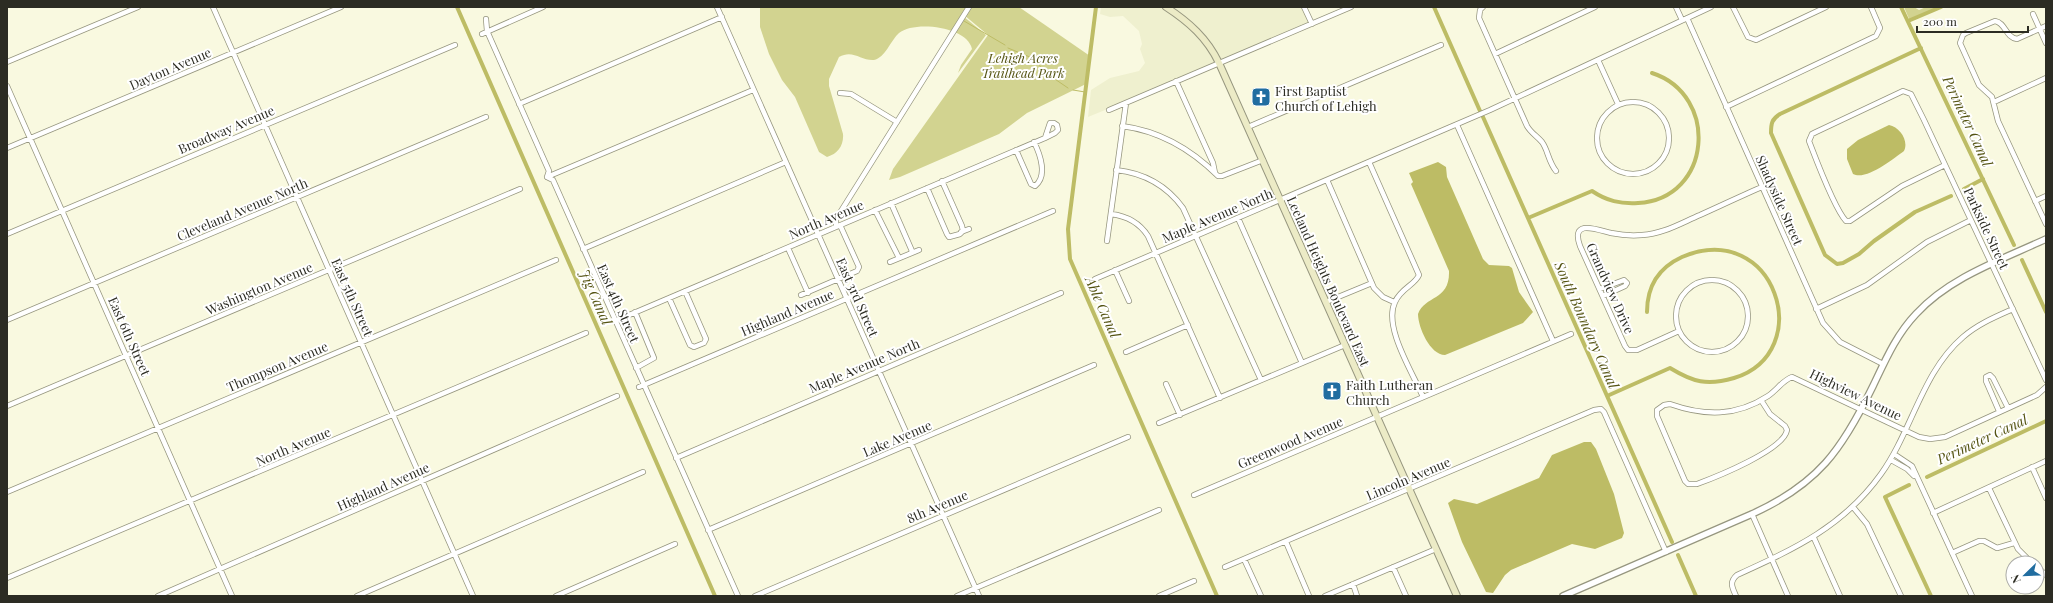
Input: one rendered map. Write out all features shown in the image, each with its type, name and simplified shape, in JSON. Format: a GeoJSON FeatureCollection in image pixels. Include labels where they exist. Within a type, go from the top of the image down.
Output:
{"type":"FeatureCollection","features":[{"type":"Feature","properties":{"kind":"main road","name":"Leeland Heights Boulevard East"},"geometry":{"type":"LineString","coordinates":[[1166,7],[1182,17],[1199,33],[1220,63],[1457,596]]}},
{"type":"Feature","properties":{"kind":"street"},"geometry":{"type":"LineString","coordinates":[[7,62],[138,7]]}},
{"type":"Feature","properties":{"kind":"street","name":"East 5th Street"},"geometry":{"type":"LineString","coordinates":[[213,7],[473,596]]}},
{"type":"Feature","properties":{"kind":"street","name":"Dayton Avenue"},"geometry":{"type":"LineString","coordinates":[[7,148],[341,7]]}},
{"type":"Feature","properties":{"kind":"street"},"geometry":{"type":"LineString","coordinates":[[482,34],[543,7]]}},
{"type":"Feature","properties":{"kind":"street","name":"East 3rd Street"},"geometry":{"type":"LineString","coordinates":[[717,7],[979,596]]}},
{"type":"Feature","properties":{"kind":"street"},"geometry":{"type":"LineString","coordinates":[[801,296],[857,271],[859,267],[838,226],[836,219],[969,7]]}},
{"type":"Feature","properties":{"kind":"street"},"geometry":{"type":"LineString","coordinates":[[1304,7],[1312,24]]}},
{"type":"Feature","properties":{"kind":"street"},"geometry":{"type":"LineString","coordinates":[[1109,110],[1351,7]]}},
{"type":"Feature","properties":{"kind":"street"},"geometry":{"type":"LineString","coordinates":[[1495,54],[1595,7]]}},
{"type":"Feature","properties":{"kind":"street","name":"Shadyside Street"},"geometry":{"type":"LineString","coordinates":[[1676,7],[1684,19],[1726,107],[1816,309],[1827,329],[1836,339],[1883,364]]}},
{"type":"Feature","properties":{"kind":"street","name":"Maple Avenue North"},"geometry":{"type":"LineString","coordinates":[[1095,279],[1515,99],[1710,7]]}},
{"type":"Feature","properties":{"kind":"street"},"geometry":{"type":"LineString","coordinates":[[1733,7],[1745,34],[1756,40],[1826,7]]}},
{"type":"Feature","properties":{"kind":"street"},"geometry":{"type":"LineString","coordinates":[[1726,107],[1876,35],[1880,28],[1871,7]]}},
{"type":"Feature","properties":{"kind":"street"},"geometry":{"type":"LineString","coordinates":[[1482,9],[1479,18],[1529,130],[1542,142],[1549,162],[1556,171]]}},
{"type":"Feature","properties":{"kind":"street"},"geometry":{"type":"LineString","coordinates":[[2033,14],[2046,43]]}},
{"type":"Feature","properties":{"kind":"street"},"geometry":{"type":"LineString","coordinates":[[519,104],[722,17]]}},
{"type":"Feature","properties":{"kind":"street","name":"East 4th Street"},"geometry":{"type":"LineString","coordinates":[[486,19],[487,31],[549,171],[548,177],[553,180],[636,368],[641,386],[676,458],[738,596]]}},
{"type":"Feature","properties":{"kind":"street"},"geometry":{"type":"LineString","coordinates":[[2046,26],[2021,37],[2012,38],[2002,25],[1995,21],[1963,35],[1960,43],[1979,85],[1994,102],[1998,121],[2046,224]]}},
{"type":"Feature","properties":{"kind":"street","name":"Broadway Avenue"},"geometry":{"type":"LineString","coordinates":[[7,234],[455,45]]}},
{"type":"Feature","properties":{"kind":"street"},"geometry":{"type":"LineString","coordinates":[[1248,127],[1441,45]]}},
{"type":"Feature","properties":{"kind":"street"},"geometry":{"type":"LineString","coordinates":[[1598,60],[1618,104]]}},
{"type":"Feature","properties":{"kind":"street"},"geometry":{"type":"LineString","coordinates":[[1994,102],[2046,78]]}},
{"type":"Feature","properties":{"kind":"street"},"geometry":{"type":"LineString","coordinates":[[1176,81],[1213,163],[1215,173]]}},
{"type":"Feature","properties":{"kind":"street","name":"East 6th Street"},"geometry":{"type":"LineString","coordinates":[[7,86],[232,596]]}},
{"type":"Feature","properties":{"kind":"street"},"geometry":{"type":"LineString","coordinates":[[548,177],[753,90]]}},
{"type":"Feature","properties":{"kind":"street","name":"Parkside Street"},"geometry":{"type":"LineString","coordinates":[[1945,165],[1902,186],[1850,221],[1842,217],[1809,141],[1810,137],[1816,132],[1903,91],[1911,94],[1913,97],[1992,264],[2046,380]]}},
{"type":"Feature","properties":{"kind":"street"},"geometry":{"type":"LineString","coordinates":[[840,93],[851,94],[897,122]]}},
{"type":"Feature","properties":{"kind":"street"},"geometry":{"type":"LineString","coordinates":[[1636,102],[1649,105],[1662,115],[1668,126],[1669,144],[1665,156],[1656,166],[1644,172],[1627,174],[1615,170],[1605,162],[1599,150],[1597,136],[1599,124],[1607,113],[1618,104],[1636,102]]}},
{"type":"Feature","properties":{"kind":"street"},"geometry":{"type":"LineString","coordinates":[[1107,241],[1126,103]]}},
{"type":"Feature","properties":{"kind":"street","name":"Cleveland Avenue North"},"geometry":{"type":"LineString","coordinates":[[7,320],[486,118]]}},
{"type":"Feature","properties":{"kind":"street"},"geometry":{"type":"LineString","coordinates":[[1457,124],[1554,341]]}},
{"type":"Feature","properties":{"kind":"street"},"geometry":{"type":"LineString","coordinates":[[1122,126],[1145,130],[1173,141],[1215,173],[1222,176],[1263,160]]}},
{"type":"Feature","properties":{"kind":"street","name":"North Avenue"},"geometry":{"type":"LineString","coordinates":[[615,321],[1045,138]]}},
{"type":"Feature","properties":{"kind":"street"},"geometry":{"type":"LineString","coordinates":[[1016,150],[1031,184],[1035,186],[1040,179],[1042,161],[1034,142]]}},
{"type":"Feature","properties":{"kind":"street"},"geometry":{"type":"LineString","coordinates":[[583,249],[786,162]]}},
{"type":"Feature","properties":{"kind":"street"},"geometry":{"type":"LineString","coordinates":[[1369,162],[1419,275],[1418,279],[1402,290],[1394,302],[1392,315],[1393,329],[1423,397]]}},
{"type":"Feature","properties":{"kind":"street"},"geometry":{"type":"LineString","coordinates":[[1116,170],[1141,175],[1166,190],[1183,208],[1197,235],[1261,380]]}},
{"type":"Feature","properties":{"kind":"street"},"geometry":{"type":"LineString","coordinates":[[1327,180],[1372,283],[1380,295],[1394,302]]}},
{"type":"Feature","properties":{"kind":"street"},"geometry":{"type":"LineString","coordinates":[[942,181],[962,226],[961,232]]}},
{"type":"Feature","properties":{"kind":"street","name":"Grandview Drive"},"geometry":{"type":"LineString","coordinates":[[1679,331],[1633,350],[1625,346],[1578,240],[1579,232],[1582,229],[1590,227],[1610,233],[1630,235],[1653,233],[1670,228],[1762,187]]}},
{"type":"Feature","properties":{"kind":"street"},"geometry":{"type":"LineString","coordinates":[[926,188],[946,234],[953,237],[969,229]]}},
{"type":"Feature","properties":{"kind":"street","name":"Washington Avenue"},"geometry":{"type":"LineString","coordinates":[[7,406],[520,189]]}},
{"type":"Feature","properties":{"kind":"street"},"geometry":{"type":"LineString","coordinates":[[2035,201],[2046,196]]}},
{"type":"Feature","properties":{"kind":"street"},"geometry":{"type":"LineString","coordinates":[[891,203],[912,251],[911,253]]}},
{"type":"Feature","properties":{"kind":"street"},"geometry":{"type":"LineString","coordinates":[[875,210],[899,258]]}},
{"type":"Feature","properties":{"kind":"street","name":"Highland Avenue"},"geometry":{"type":"LineString","coordinates":[[641,386],[1053,211]]}},
{"type":"Feature","properties":{"kind":"street"},"geometry":{"type":"LineString","coordinates":[[1111,214],[1128,218],[1138,224],[1148,236],[1220,398]]}},
{"type":"Feature","properties":{"kind":"street"},"geometry":{"type":"LineString","coordinates":[[1238,218],[1302,363]]}},
{"type":"Feature","properties":{"kind":"street"},"geometry":{"type":"LineString","coordinates":[[1816,309],[1867,285],[1927,242],[1971,220]]}},
{"type":"Feature","properties":{"kind":"street"},"geometry":{"type":"LineString","coordinates":[[1563,596],[1752,514],[1789,495],[1818,472],[1845,440],[1862,409],[1883,364],[1899,336],[1925,304],[1953,284],[2046,239]]}},
{"type":"Feature","properties":{"kind":"street"},"geometry":{"type":"LineString","coordinates":[[788,248],[808,292]]}},
{"type":"Feature","properties":{"kind":"street"},"geometry":{"type":"LineString","coordinates":[[890,262],[918,250]]}},
{"type":"Feature","properties":{"kind":"street","name":"Thompson Avenue"},"geometry":{"type":"LineString","coordinates":[[7,492],[556,260]]}},
{"type":"Feature","properties":{"kind":"street"},"geometry":{"type":"LineString","coordinates":[[1115,270],[1129,302]]}},
{"type":"Feature","properties":{"kind":"street"},"geometry":{"type":"LineString","coordinates":[[1600,289],[1623,280],[1626,283],[1625,286],[1603,296]]}},
{"type":"Feature","properties":{"kind":"street"},"geometry":{"type":"LineString","coordinates":[[1710,280],[1724,282],[1736,288],[1745,300],[1749,311],[1748,325],[1739,341],[1729,348],[1716,352],[1700,350],[1690,344],[1679,331],[1676,316],[1680,300],[1689,288],[1699,282],[1710,280]]}},
{"type":"Feature","properties":{"kind":"street"},"geometry":{"type":"LineString","coordinates":[[1326,302],[1372,283]]}},
{"type":"Feature","properties":{"kind":"street"},"geometry":{"type":"LineString","coordinates":[[669,298],[690,345],[694,347],[704,343],[706,339],[684,291]]}},
{"type":"Feature","properties":{"kind":"street","name":"Maple Avenue North"},"geometry":{"type":"LineString","coordinates":[[676,458],[1061,293]]}},
{"type":"Feature","properties":{"kind":"street"},"geometry":{"type":"LineString","coordinates":[[1736,596],[1731,584],[1732,580],[1737,575],[1814,538],[1853,507],[1865,495],[1891,460],[1933,375],[1949,351],[1976,328],[2013,309]]}},
{"type":"Feature","properties":{"kind":"street"},"geometry":{"type":"LineString","coordinates":[[635,312],[654,358],[636,368]]}},
{"type":"Feature","properties":{"kind":"street"},"geometry":{"type":"LineString","coordinates":[[1126,352],[1188,325]]}},
{"type":"Feature","properties":{"kind":"street","name":"North Avenue"},"geometry":{"type":"LineString","coordinates":[[7,578],[586,334]]}},
{"type":"Feature","properties":{"kind":"street","name":"Greenwood Avenue"},"geometry":{"type":"LineString","coordinates":[[1194,495],[1571,334]]}},
{"type":"Feature","properties":{"kind":"street"},"geometry":{"type":"LineString","coordinates":[[1160,423],[1345,345]]}},
{"type":"Feature","properties":{"kind":"street","name":"Lake Avenue"},"geometry":{"type":"LineString","coordinates":[[708,530],[1094,365]]}},
{"type":"Feature","properties":{"kind":"street"},"geometry":{"type":"LineString","coordinates":[[2000,411],[1986,381],[1986,376],[1990,375],[1993,378],[2008,408]]}},
{"type":"Feature","properties":{"kind":"street","name":"Highview Avenue"},"geometry":{"type":"LineString","coordinates":[[1761,400],[1770,414],[1785,426],[1787,430],[1784,437],[1766,452],[1746,463],[1692,485],[1685,481],[1658,421],[1657,410],[1664,405],[1670,404],[1693,411],[1723,413],[1744,408],[1761,400],[1776,390],[1787,379],[1792,377],[1926,439],[1936,439],[2041,393],[2046,387]]}},
{"type":"Feature","properties":{"kind":"street"},"geometry":{"type":"LineString","coordinates":[[1166,384],[1180,415]]}},
{"type":"Feature","properties":{"kind":"street","name":"Highland Avenue"},"geometry":{"type":"LineString","coordinates":[[158,596],[617,396]]}},
{"type":"Feature","properties":{"kind":"street","name":"Lincoln Avenue"},"geometry":{"type":"LineString","coordinates":[[1225,567],[1594,410],[1601,409],[1604,412],[1666,552]]}},
{"type":"Feature","properties":{"kind":"street","name":"8th Avenue"},"geometry":{"type":"LineString","coordinates":[[755,596],[1128,437]]}},
{"type":"Feature","properties":{"kind":"street"},"geometry":{"type":"LineString","coordinates":[[1894,454],[1912,466],[1972,596]]}},
{"type":"Feature","properties":{"kind":"street"},"geometry":{"type":"LineString","coordinates":[[1891,460],[1907,469],[1918,480]]}},
{"type":"Feature","properties":{"kind":"street"},"geometry":{"type":"LineString","coordinates":[[1933,513],[2046,461]]}},
{"type":"Feature","properties":{"kind":"street"},"geometry":{"type":"LineString","coordinates":[[2032,467],[2046,498]]}},
{"type":"Feature","properties":{"kind":"street"},"geometry":{"type":"LineString","coordinates":[[357,596],[643,472]]}},
{"type":"Feature","properties":{"kind":"street"},"geometry":{"type":"LineString","coordinates":[[1988,488],[2014,543],[2022,555]]}},
{"type":"Feature","properties":{"kind":"street"},"geometry":{"type":"LineString","coordinates":[[1853,507],[1867,524],[1901,596]]}},
{"type":"Feature","properties":{"kind":"street"},"geometry":{"type":"LineString","coordinates":[[957,596],[1159,510]]}},
{"type":"Feature","properties":{"kind":"street"},"geometry":{"type":"LineString","coordinates":[[1752,514],[1788,596]]}},
{"type":"Feature","properties":{"kind":"street"},"geometry":{"type":"LineString","coordinates":[[1814,538],[1840,596]]}},
{"type":"Feature","properties":{"kind":"street"},"geometry":{"type":"LineString","coordinates":[[1952,553],[1980,541],[1984,541],[1997,548],[2014,543]]}},
{"type":"Feature","properties":{"kind":"street"},"geometry":{"type":"LineString","coordinates":[[1286,542],[1309,596]]}},
{"type":"Feature","properties":{"kind":"street"},"geometry":{"type":"LineString","coordinates":[[556,596],[676,544]]}},
{"type":"Feature","properties":{"kind":"street"},"geometry":{"type":"LineString","coordinates":[[1325,596],[1436,549]]}},
{"type":"Feature","properties":{"kind":"street"},"geometry":{"type":"LineString","coordinates":[[1244,559],[1261,596]]}},
{"type":"Feature","properties":{"kind":"street"},"geometry":{"type":"LineString","coordinates":[[1393,567],[1406,596]]}},
{"type":"Feature","properties":{"kind":"street"},"geometry":{"type":"LineString","coordinates":[[1159,596],[1194,581]]}},
{"type":"Feature","properties":{"kind":"street"},"geometry":{"type":"LineString","coordinates":[[1353,584],[1357,596]]}},
{"type":"Feature","properties":{"kind":"shaded area"},"geometry":{"type":"Polygon","coordinates":[[[1101,7],[1162,7],[1198,34],[1217,64],[1088,117],[1091,90],[1110,78],[1139,71],[1145,63],[1140,49],[1142,44],[1139,31],[1123,16],[1110,17],[1100,14],[1101,7]]]}},
{"type":"Feature","properties":{"kind":"shaded area"},"geometry":{"type":"Polygon","coordinates":[[[1170,7],[1305,7],[1313,22],[1221,62],[1170,7]]]}},
{"type":"Feature","properties":{"kind":"shaded area"},"geometry":{"type":"Polygon","coordinates":[[[1889,125],[1900,131],[1905,143],[1904,151],[1872,172],[1858,175],[1853,174],[1847,159],[1847,149],[1858,140],[1889,125]]]}},
{"type":"Feature","properties":{"kind":"shaded area"},"geometry":{"type":"Polygon","coordinates":[[[1438,162],[1446,167],[1447,177],[1483,259],[1489,265],[1509,266],[1512,268],[1519,292],[1533,312],[1523,323],[1445,355],[1434,350],[1426,339],[1420,326],[1418,314],[1426,303],[1446,288],[1449,271],[1411,184],[1413,182],[1409,173],[1438,162]]]}},
{"type":"Feature","properties":{"kind":"shaded area"},"geometry":{"type":"Polygon","coordinates":[[[1584,442],[1591,442],[1596,449],[1614,494],[1624,533],[1622,538],[1595,549],[1572,544],[1511,570],[1505,575],[1493,593],[1486,592],[1462,542],[1448,503],[1454,499],[1477,504],[1539,478],[1552,455],[1584,442]]]}},
{"type":"Feature","properties":{"kind":"green space"},"geometry":{"type":"Polygon","coordinates":[[[760,7],[967,7],[963,16],[986,35],[958,73],[961,65],[972,49],[968,41],[961,35],[940,28],[917,27],[907,29],[899,33],[878,59],[869,60],[849,54],[839,57],[829,79],[829,86],[843,138],[840,148],[834,154],[827,157],[819,152],[795,97],[782,80],[769,54],[760,27],[760,7]]]}},
{"type":"Feature","properties":{"kind":"green space","name":"Lehigh Acres Trailhead Park"},"geometry":{"type":"Polygon","coordinates":[[[969,7],[1019,7],[1090,56],[1086,84],[1027,113],[999,134],[900,177],[889,180],[893,169],[988,35],[964,15],[969,7]]]}},
{"type":"Feature","properties":{"kind":"green space"},"geometry":{"type":"Polygon","coordinates":[[[1904,7],[1914,7],[1919,10],[1926,7],[1942,7],[1910,21],[1904,7]]]}},
{"type":"Feature","properties":{"kind":"waterway","name":"Jig Canal"},"geometry":{"type":"LineString","coordinates":[[457,7],[715,596]]}},
{"type":"Feature","properties":{"kind":"waterway","name":"Able Canal"},"geometry":{"type":"LineString","coordinates":[[1096,7],[1068,229],[1070,259],[1217,596]]}},
{"type":"Feature","properties":{"kind":"waterway","name":"South Boundary Canal"},"geometry":{"type":"LineString","coordinates":[[1434,7],[1480,111]]}},
{"type":"Feature","properties":{"kind":"waterway","name":"Perimeter Canal"},"geometry":{"type":"LineString","coordinates":[[1901,7],[2014,245]]}},
{"type":"Feature","properties":{"kind":"waterway"},"geometry":{"type":"LineString","coordinates":[[1908,21],[1941,7]]}},
{"type":"Feature","properties":{"kind":"waterway"},"geometry":{"type":"LineString","coordinates":[[964,21],[1005,45]]}},
{"type":"Feature","properties":{"kind":"waterway"},"geometry":{"type":"LineString","coordinates":[[1008,48],[1037,60],[1041,68]]}},
{"type":"Feature","properties":{"kind":"waterway"},"geometry":{"type":"LineString","coordinates":[[1921,48],[1780,114],[1772,122],[1771,133],[1825,255],[1837,264],[1843,263],[1859,254],[1874,241],[1915,212],[1951,196]]}},
{"type":"Feature","properties":{"kind":"waterway"},"geometry":{"type":"LineString","coordinates":[[1046,73],[1068,88]]}},
{"type":"Feature","properties":{"kind":"waterway"},"geometry":{"type":"LineString","coordinates":[[1528,218],[1592,191],[1614,201],[1638,203],[1663,197],[1681,184],[1693,166],[1698,145],[1697,123],[1689,102],[1674,85],[1652,73]]}},
{"type":"Feature","properties":{"kind":"waterway"},"geometry":{"type":"LineString","coordinates":[[1073,90],[1085,92]]}},
{"type":"Feature","properties":{"kind":"waterway","name":"South Boundary Canal"},"geometry":{"type":"LineString","coordinates":[[1483,117],[1672,542]]}},
{"type":"Feature","properties":{"kind":"waterway"},"geometry":{"type":"LineString","coordinates":[[1964,189],[1983,179]]}},
{"type":"Feature","properties":{"kind":"waterway"},"geometry":{"type":"LineString","coordinates":[[1607,396],[1670,368],[1686,377],[1700,381],[1716,382],[1734,378],[1760,364],[1774,343],[1779,318],[1774,293],[1761,271],[1741,256],[1714,250],[1682,257],[1666,267],[1656,279],[1649,294],[1647,312]]}},
{"type":"Feature","properties":{"kind":"waterway","name":"Perimeter Canal"},"geometry":{"type":"LineString","coordinates":[[2022,260],[2046,312]]}},
{"type":"Feature","properties":{"kind":"waterway","name":"Perimeter Canal"},"geometry":{"type":"LineString","coordinates":[[1927,477],[2046,421]]}},
{"type":"Feature","properties":{"kind":"waterway","name":"Perimeter Canal"},"geometry":{"type":"LineString","coordinates":[[1909,485],[1885,497],[1931,596]]}},
{"type":"Feature","properties":{"kind":"waterway","name":"South Boundary Canal"},"geometry":{"type":"LineString","coordinates":[[1678,555],[1696,596]]}},
{"type":"Feature","properties":{"kind":"place","name":"First Baptist Church of Lehigh"},"geometry":{"type":"Point","coordinates":[1261,97]}},
{"type":"Feature","properties":{"kind":"place","name":"Faith Lutheran Church"},"geometry":{"type":"Point","coordinates":[1332,391]}}]}
